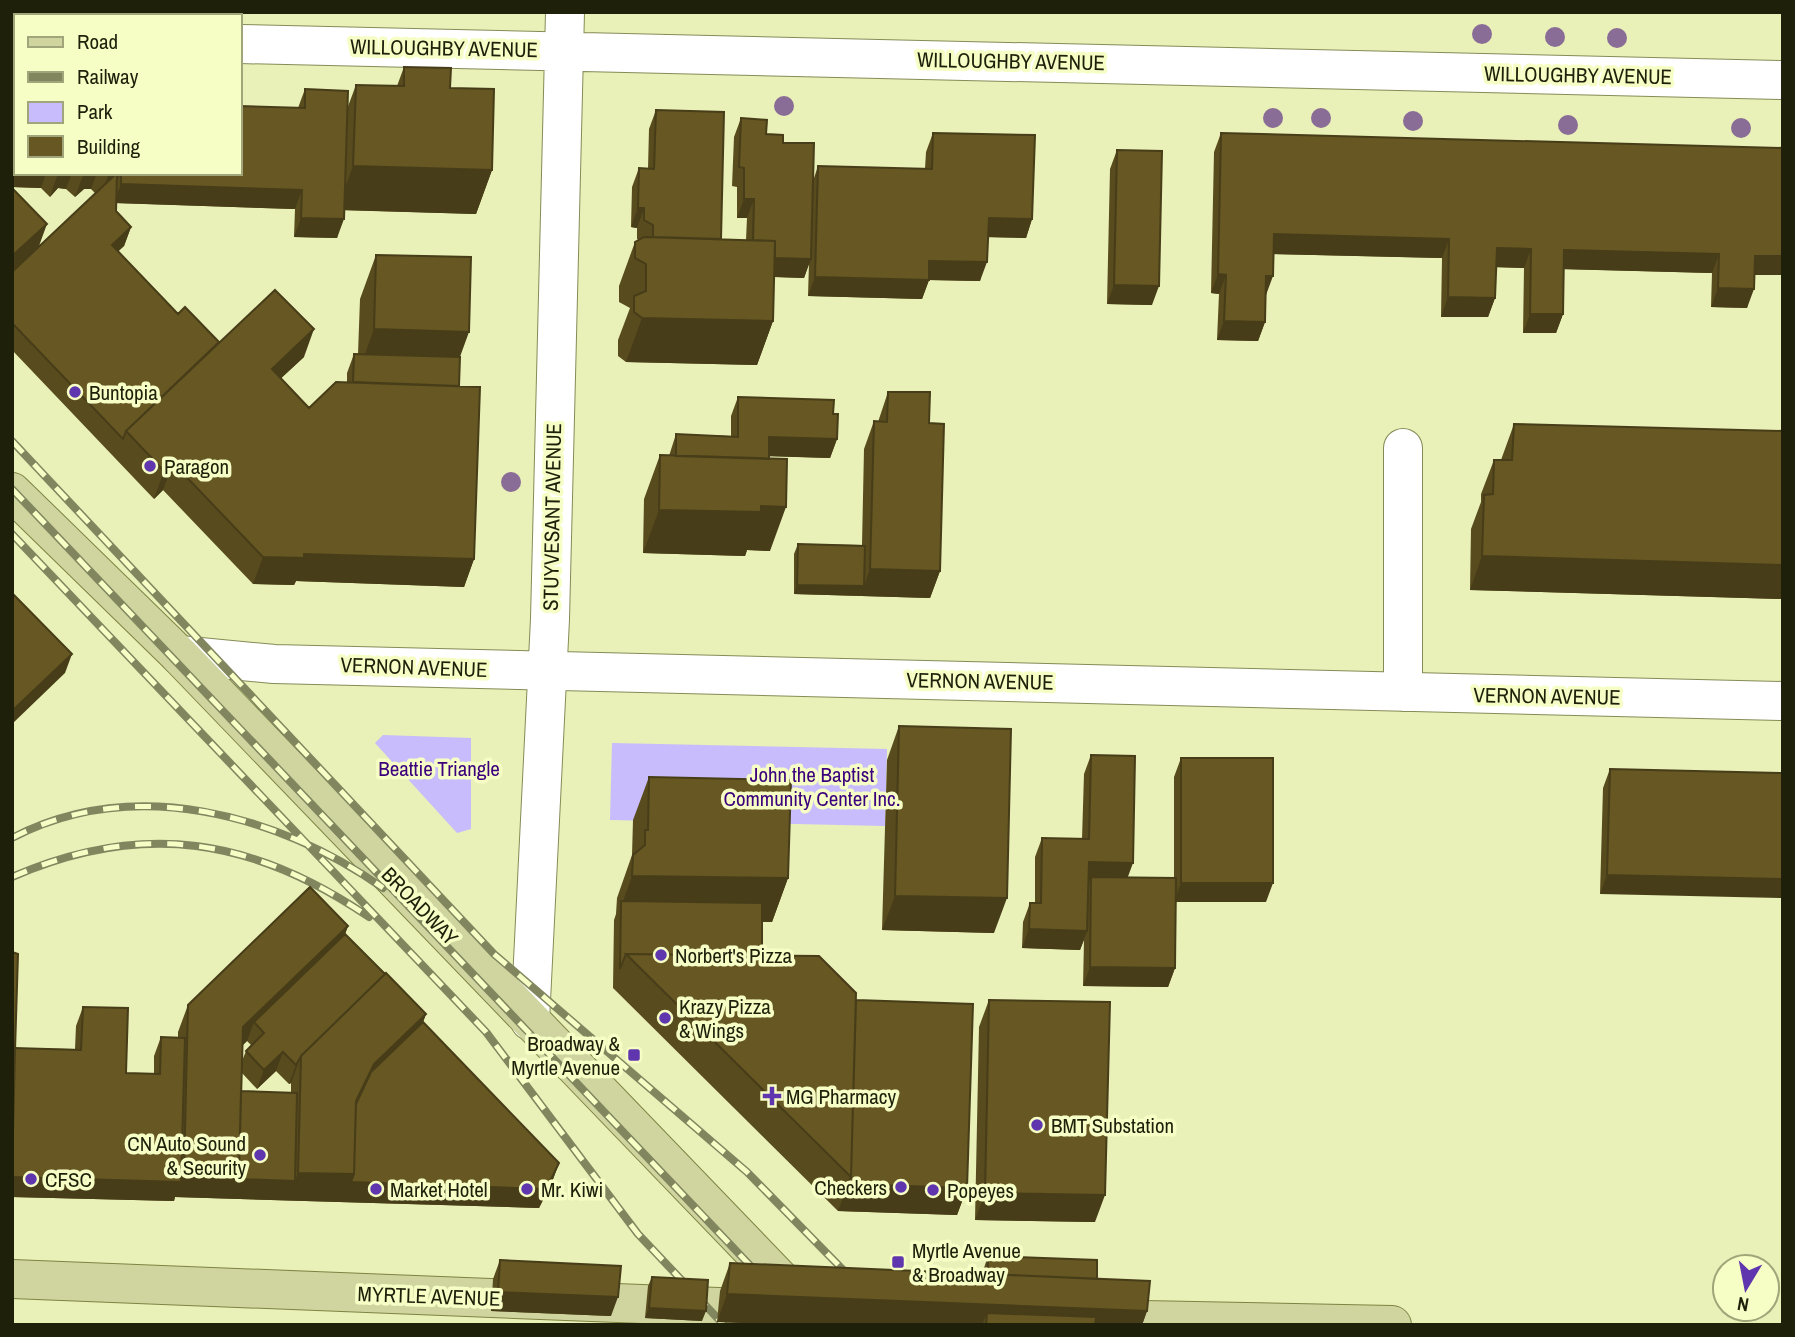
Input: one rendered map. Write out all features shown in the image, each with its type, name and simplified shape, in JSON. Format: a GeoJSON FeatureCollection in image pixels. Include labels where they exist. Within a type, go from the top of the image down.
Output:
{"type":"FeatureCollection","features":[{"type":"Feature","properties":{"kind":"main road","name":"BROADWAY"},"geometry":{"type":"LineString","coordinates":[[12,492],[179,655],[820,1318]]}},
{"type":"Feature","properties":{"kind":"main road","name":"MYRTLE AVENUE"},"geometry":{"type":"LineString","coordinates":[[12,1279],[820,1318]]}},
{"type":"Feature","properties":{"kind":"main road"},"geometry":{"type":"LineString","coordinates":[[1053,1318],[1392,1325]]}},
{"type":"Feature","properties":{"kind":"street","name":"STUYVESANT AVENUE"},"geometry":{"type":"LineString","coordinates":[[530,1021],[548,671],[565,12]]}},
{"type":"Feature","properties":{"kind":"street","name":"WILLOUGHBY AVENUE"},"geometry":{"type":"LineString","coordinates":[[242,44],[1783,80]]}},
{"type":"Feature","properties":{"kind":"street"},"geometry":{"type":"LineString","coordinates":[[1402,692],[1403,447]]}},
{"type":"Feature","properties":{"kind":"street","name":"VERNON AVENUE"},"geometry":{"type":"LineString","coordinates":[[179,655],[274,664],[1783,701]]}},
{"type":"Feature","properties":{"kind":"green space","name":"Beattie Triangle"},"geometry":{"type":"Polygon","coordinates":[[[383,735],[471,738],[471,829],[457,833],[375,743],[383,735]]]}},
{"type":"Feature","properties":{"kind":"green space","name":"John the Baptist Community Center Inc."},"geometry":{"type":"Polygon","coordinates":[[[612,743],[887,749],[885,826],[610,820],[612,743]]]}},
{"type":"Feature","properties":{"kind":"building"},"geometry":{"type":"Polygon","coordinates":[[[404,67],[451,68],[450,88],[494,89],[492,170],[353,166],[356,85],[404,86],[404,67]]]}},
{"type":"Feature","properties":{"kind":"building"},"geometry":{"type":"Polygon","coordinates":[[[12,74],[14,74],[14,143],[12,74]]]}},
{"type":"Feature","properties":{"kind":"building"},"geometry":{"type":"Polygon","coordinates":[[[305,89],[348,91],[344,219],[301,218],[302,190],[121,184],[121,175],[242,175],[242,106],[305,108],[305,89]]]}},
{"type":"Feature","properties":{"kind":"building"},"geometry":{"type":"Polygon","coordinates":[[[656,110],[724,112],[721,239],[653,237],[653,225],[644,220],[644,208],[638,208],[639,168],[654,169],[656,110]]]}},
{"type":"Feature","properties":{"kind":"building"},"geometry":{"type":"Polygon","coordinates":[[[741,118],[767,120],[766,134],[783,135],[783,143],[814,143],[811,259],[775,258],[775,241],[753,240],[754,199],[744,199],[744,168],[739,167],[741,118]]]}},
{"type":"Feature","properties":{"kind":"building"},"geometry":{"type":"Polygon","coordinates":[[[933,133],[1035,135],[1032,219],[989,218],[987,262],[929,261],[929,280],[815,277],[818,166],[932,169],[933,133]]]}},
{"type":"Feature","properties":{"kind":"building"},"geometry":{"type":"Polygon","coordinates":[[[1221,133],[1783,148],[1783,256],[1755,256],[1754,289],[1718,288],[1719,254],[1564,250],[1563,314],[1530,314],[1531,249],[1497,248],[1495,298],[1448,297],[1449,239],[1274,234],[1273,276],[1266,276],[1265,322],[1224,321],[1226,275],[1218,274],[1221,133]]]}},
{"type":"Feature","properties":{"kind":"building"},"geometry":{"type":"Polygon","coordinates":[[[1117,150],[1162,151],[1159,286],[1114,285],[1117,150]]]}},
{"type":"Feature","properties":{"kind":"building"},"geometry":{"type":"Polygon","coordinates":[[[117,175],[116,211],[131,227],[112,245],[178,314],[185,307],[219,342],[126,431],[123,439],[12,323],[12,272],[117,175]]]}},
{"type":"Feature","properties":{"kind":"building"},"geometry":{"type":"Polygon","coordinates":[[[12,188],[47,224],[12,256],[12,188]]]}},
{"type":"Feature","properties":{"kind":"building"},"geometry":{"type":"Polygon","coordinates":[[[644,237],[775,241],[773,321],[642,318],[634,312],[634,296],[646,291],[646,264],[635,258],[635,242],[644,237]]]}},
{"type":"Feature","properties":{"kind":"building"},"geometry":{"type":"Polygon","coordinates":[[[376,255],[471,257],[469,332],[374,329],[376,255]]]}},
{"type":"Feature","properties":{"kind":"building"},"geometry":{"type":"Polygon","coordinates":[[[275,290],[314,329],[272,369],[309,408],[336,382],[480,387],[474,559],[304,554],[304,558],[263,557],[173,463],[164,471],[126,431],[275,290]]]}},
{"type":"Feature","properties":{"kind":"building"},"geometry":{"type":"Polygon","coordinates":[[[354,354],[460,357],[459,386],[353,382],[354,354]]]}},
{"type":"Feature","properties":{"kind":"building"},"geometry":{"type":"Polygon","coordinates":[[[888,392],[930,392],[929,423],[944,424],[940,571],[870,569],[874,421],[887,422],[888,392]]]}},
{"type":"Feature","properties":{"kind":"building"},"geometry":{"type":"Polygon","coordinates":[[[738,397],[834,400],[833,414],[838,414],[837,439],[769,437],[769,459],[676,456],[676,434],[738,437],[738,397]]]}},
{"type":"Feature","properties":{"kind":"building"},"geometry":{"type":"Polygon","coordinates":[[[1514,424],[1783,431],[1783,565],[1482,556],[1484,495],[1493,494],[1494,460],[1512,460],[1514,424]]]}},
{"type":"Feature","properties":{"kind":"building"},"geometry":{"type":"Polygon","coordinates":[[[660,455],[787,459],[786,507],[761,506],[761,512],[659,510],[660,455]]]}},
{"type":"Feature","properties":{"kind":"building"},"geometry":{"type":"Polygon","coordinates":[[[798,544],[865,546],[864,586],[797,585],[798,544]]]}},
{"type":"Feature","properties":{"kind":"building"},"geometry":{"type":"Polygon","coordinates":[[[12,593],[72,654],[12,711],[12,593]]]}},
{"type":"Feature","properties":{"kind":"building"},"geometry":{"type":"Polygon","coordinates":[[[899,726],[1011,729],[1007,898],[895,896],[899,726]]]}},
{"type":"Feature","properties":{"kind":"building"},"geometry":{"type":"Polygon","coordinates":[[[1091,755],[1135,756],[1133,863],[1089,862],[1087,931],[1029,929],[1030,903],[1041,903],[1042,838],[1089,839],[1091,755]]]}},
{"type":"Feature","properties":{"kind":"building"},"geometry":{"type":"Polygon","coordinates":[[[1181,758],[1273,758],[1273,883],[1181,883],[1181,758]]]}},
{"type":"Feature","properties":{"kind":"building"},"geometry":{"type":"Polygon","coordinates":[[[1610,769],[1783,773],[1783,879],[1607,875],[1610,769]]]}},
{"type":"Feature","properties":{"kind":"building"},"geometry":{"type":"Polygon","coordinates":[[[649,777],[791,780],[788,878],[632,876],[633,855],[645,845],[645,830],[648,830],[649,777]]]}},
{"type":"Feature","properties":{"kind":"building"},"geometry":{"type":"Polygon","coordinates":[[[1091,877],[1176,878],[1175,968],[1090,967],[1091,877]]]}},
{"type":"Feature","properties":{"kind":"building"},"geometry":{"type":"Polygon","coordinates":[[[310,887],[348,926],[243,1027],[239,1171],[184,1170],[188,1005],[310,887]]]}},
{"type":"Feature","properties":{"kind":"building"},"geometry":{"type":"Polygon","coordinates":[[[621,901],[762,903],[762,956],[626,954],[620,969],[621,901]]]}},
{"type":"Feature","properties":{"kind":"building"},"geometry":{"type":"Polygon","coordinates":[[[345,934],[385,974],[301,1056],[296,1065],[283,1052],[264,1070],[246,1051],[264,1033],[254,1022],[345,934]]]}},
{"type":"Feature","properties":{"kind":"building"},"geometry":{"type":"Polygon","coordinates":[[[12,952],[18,954],[12,1147],[12,952]]]}},
{"type":"Feature","properties":{"kind":"building"},"geometry":{"type":"Polygon","coordinates":[[[626,954],[819,956],[856,993],[851,1177],[626,954]]]}},
{"type":"Feature","properties":{"kind":"building"},"geometry":{"type":"Polygon","coordinates":[[[386,973],[426,1014],[374,1064],[356,1101],[354,1174],[298,1173],[301,1056],[386,973]]]}},
{"type":"Feature","properties":{"kind":"building"},"geometry":{"type":"Polygon","coordinates":[[[856,1000],[973,1004],[967,1188],[848,1184],[851,1177],[856,1000]]]}},
{"type":"Feature","properties":{"kind":"building","name":"BMT Substation"},"geometry":{"type":"Polygon","coordinates":[[[989,1000],[1110,1002],[1105,1195],[985,1193],[989,1000]]]}},
{"type":"Feature","properties":{"kind":"building"},"geometry":{"type":"Polygon","coordinates":[[[83,1007],[128,1008],[126,1073],[160,1074],[161,1037],[185,1038],[181,1182],[12,1177],[15,1048],[81,1050],[83,1007]]]}},
{"type":"Feature","properties":{"kind":"building"},"geometry":{"type":"Polygon","coordinates":[[[423,1022],[559,1163],[546,1189],[351,1182],[354,1174],[356,1104],[371,1072],[423,1022]]]}},
{"type":"Feature","properties":{"kind":"building","name":"CN Auto Sound & Security"},"geometry":{"type":"Polygon","coordinates":[[[241,1091],[297,1093],[295,1181],[236,1179],[239,1171],[241,1091]]]}},
{"type":"Feature","properties":{"kind":"building"},"geometry":{"type":"Polygon","coordinates":[[[988,1256],[1097,1260],[1097,1279],[988,1274],[988,1256]]]}},
{"type":"Feature","properties":{"kind":"building"},"geometry":{"type":"Polygon","coordinates":[[[500,1260],[621,1266],[618,1297],[498,1292],[500,1260]]]}},
{"type":"Feature","properties":{"kind":"building"},"geometry":{"type":"Polygon","coordinates":[[[730,1263],[1150,1281],[1147,1311],[727,1294],[730,1263]]]}},
{"type":"Feature","properties":{"kind":"building"},"geometry":{"type":"Polygon","coordinates":[[[652,1277],[708,1280],[706,1311],[649,1308],[652,1277]]]}},
{"type":"Feature","properties":{"kind":"building"},"geometry":{"type":"Polygon","coordinates":[[[987,1313],[1096,1317],[1095,1325],[986,1325],[987,1313]]]}},
{"type":"Feature","properties":{"kind":"railway"},"geometry":{"type":"LineString","coordinates":[[12,441],[494,954],[747,1172],[856,1283]]}},
{"type":"Feature","properties":{"kind":"railway"},"geometry":{"type":"LineString","coordinates":[[12,489],[762,1278]]}},
{"type":"Feature","properties":{"kind":"railway"},"geometry":{"type":"LineString","coordinates":[[12,534],[486,1032],[638,1234],[724,1325]]}},
{"type":"Feature","properties":{"kind":"railway"},"geometry":{"type":"LineString","coordinates":[[12,838],[58,819],[106,809],[155,807],[204,812],[251,823],[298,840],[342,862],[383,888]]}},
{"type":"Feature","properties":{"kind":"railway"},"geometry":{"type":"LineString","coordinates":[[12,877],[60,859],[107,848],[152,844],[196,846],[240,855],[283,869],[326,890],[369,917]]}},
{"type":"Feature","properties":{"kind":"place","name":"Buntopia"},"geometry":{"type":"Point","coordinates":[75,392]}},
{"type":"Feature","properties":{"kind":"place","name":"Paragon"},"geometry":{"type":"Point","coordinates":[150,466]}},
{"type":"Feature","properties":{"kind":"place","name":"Norbert's Pizza"},"geometry":{"type":"Point","coordinates":[661,955]}},
{"type":"Feature","properties":{"kind":"place","name":"Krazy Pizza & Wings"},"geometry":{"type":"Point","coordinates":[665,1018]}},
{"type":"Feature","properties":{"kind":"place","name":"Broadway & Myrtle Avenue"},"geometry":{"type":"Point","coordinates":[634,1055]}},
{"type":"Feature","properties":{"kind":"place","name":"MG Pharmacy"},"geometry":{"type":"Point","coordinates":[772,1096]}},
{"type":"Feature","properties":{"kind":"place","name":"BMT Substation"},"geometry":{"type":"Point","coordinates":[1037,1125]}},
{"type":"Feature","properties":{"kind":"place","name":"CN Auto Sound & Security"},"geometry":{"type":"Point","coordinates":[260,1155]}},
{"type":"Feature","properties":{"kind":"place","name":"CFSC"},"geometry":{"type":"Point","coordinates":[31,1179]}},
{"type":"Feature","properties":{"kind":"place","name":"Checkers"},"geometry":{"type":"Point","coordinates":[901,1187]}},
{"type":"Feature","properties":{"kind":"place","name":"Market Hotel"},"geometry":{"type":"Point","coordinates":[376,1189]}},
{"type":"Feature","properties":{"kind":"place","name":"Mr. Kiwi"},"geometry":{"type":"Point","coordinates":[527,1189]}},
{"type":"Feature","properties":{"kind":"place","name":"Popeyes"},"geometry":{"type":"Point","coordinates":[933,1190]}},
{"type":"Feature","properties":{"kind":"place","name":"Myrtle Avenue & Broadway"},"geometry":{"type":"Point","coordinates":[898,1262]}}]}
